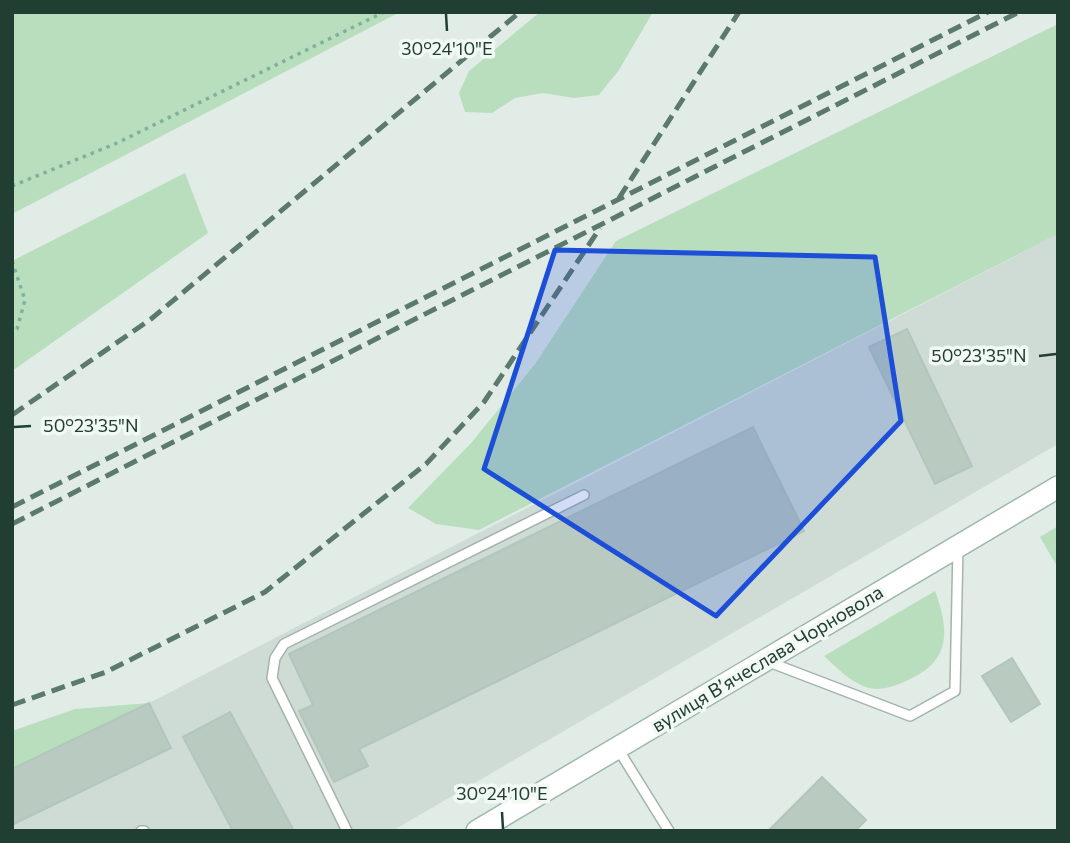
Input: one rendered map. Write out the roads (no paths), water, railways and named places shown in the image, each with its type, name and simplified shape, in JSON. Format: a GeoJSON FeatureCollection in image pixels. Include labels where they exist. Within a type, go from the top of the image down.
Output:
{"type":"FeatureCollection","features":[{"type":"Feature","properties":{"kind":"main road","name":"вулиця Вʼячеслава Чорновола"},"geometry":{"type":"LineString","coordinates":[[477,831],[1058,487]]}},
{"type":"Feature","properties":{"kind":"lane"},"geometry":{"type":"LineString","coordinates":[[347,831],[272,678],[275,659],[284,644],[584,495]]}},
{"type":"Feature","properties":{"kind":"lane"},"geometry":{"type":"LineString","coordinates":[[763,660],[910,716],[955,691],[958,546]]}},
{"type":"Feature","properties":{"kind":"lane"},"geometry":{"type":"LineString","coordinates":[[617,747],[669,831]]}},
{"type":"Feature","properties":{"kind":"railway"},"geometry":{"type":"LineString","coordinates":[[12,415],[151,319],[520,12]]}},
{"type":"Feature","properties":{"kind":"railway"},"geometry":{"type":"LineString","coordinates":[[619,198],[739,12]]}},
{"type":"Feature","properties":{"kind":"railway"},"geometry":{"type":"LineString","coordinates":[[12,507],[988,12]]}},
{"type":"Feature","properties":{"kind":"railway"},"geometry":{"type":"LineString","coordinates":[[12,524],[1019,12]]}},
{"type":"Feature","properties":{"kind":"railway"},"geometry":{"type":"LineString","coordinates":[[12,705],[106,672],[265,592],[426,464],[484,402],[600,228]]}}]}
